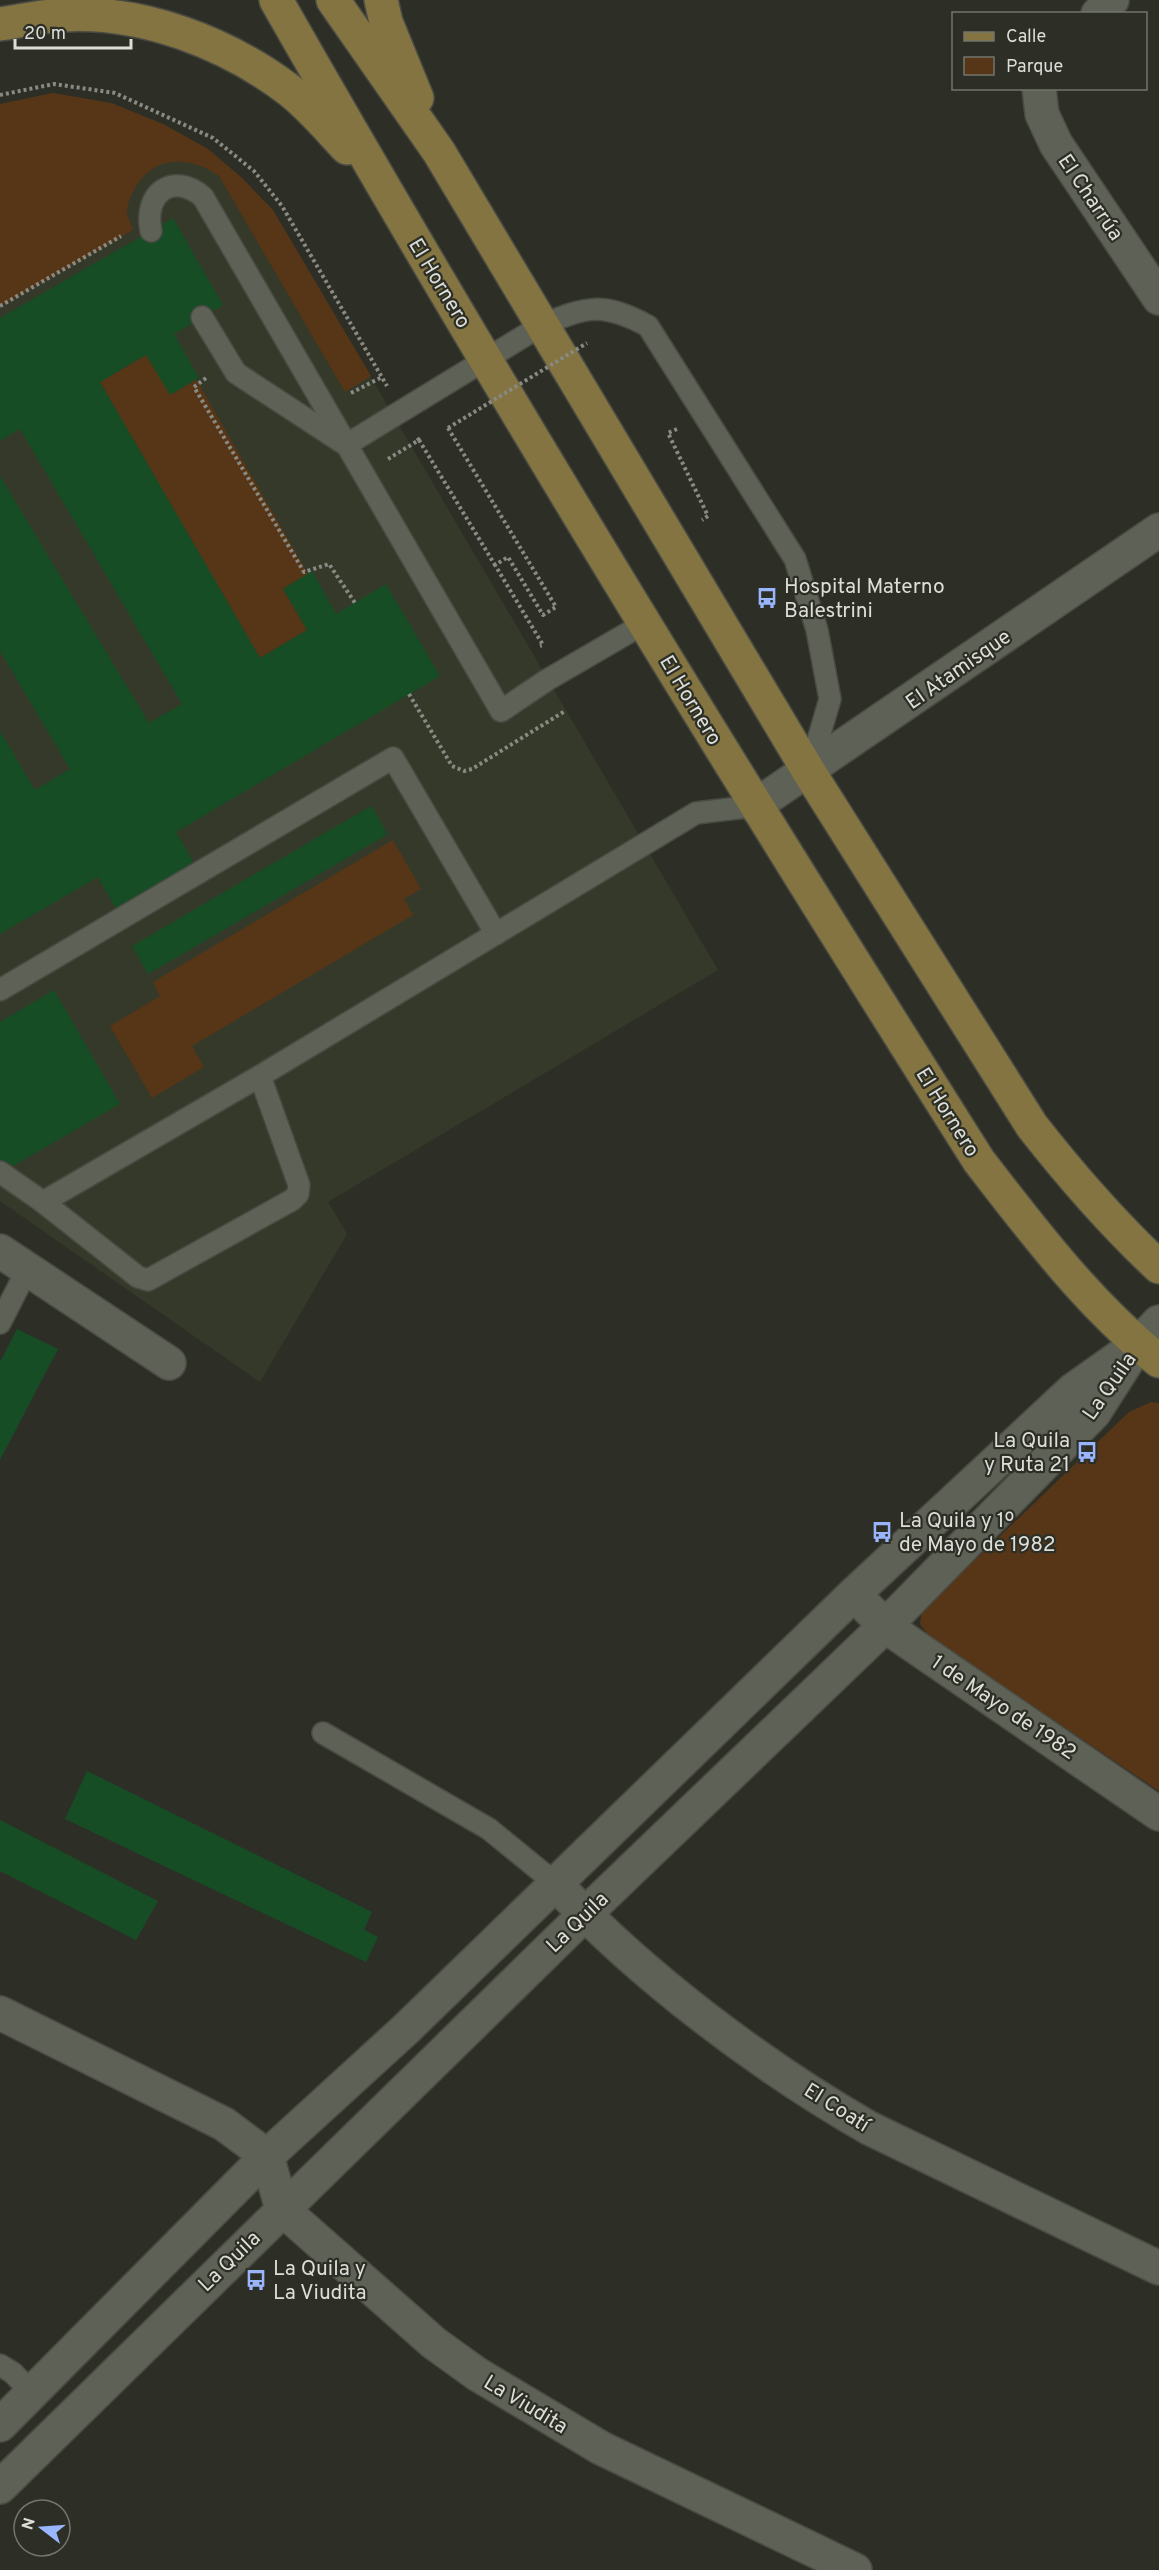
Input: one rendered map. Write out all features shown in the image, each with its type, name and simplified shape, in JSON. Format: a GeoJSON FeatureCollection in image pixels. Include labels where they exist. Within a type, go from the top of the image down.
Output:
{"type":"FeatureCollection","features":[{"type":"Feature","properties":{"kind":"main road","name":"El Hornero"},"geometry":{"type":"LineString","coordinates":[[276,0],[382,186],[755,806],[979,1161],[1065,1268],[1152,1342]]}},
{"type":"Feature","properties":{"kind":"main road"},"geometry":{"type":"LineString","coordinates":[[333,0],[439,152],[809,772],[1032,1126],[1085,1191],[1159,1268]]}},
{"type":"Feature","properties":{"kind":"main road"},"geometry":{"type":"LineString","coordinates":[[381,0],[386,22],[439,152]]}},
{"type":"Feature","properties":{"kind":"main road"},"geometry":{"type":"LineString","coordinates":[[1100,12],[1112,0]]}},
{"type":"Feature","properties":{"kind":"main road"},"geometry":{"type":"LineString","coordinates":[[0,24],[64,15],[108,17],[139,20],[188,35],[236,58],[289,90],[382,186]]}},
{"type":"Feature","properties":{"kind":"main road","name":"El Charrúa"},"geometry":{"type":"LineString","coordinates":[[1039,90],[1042,114],[1056,144],[1159,298]]}},
{"type":"Feature","properties":{"kind":"main road","name":"El Atamisque"},"geometry":{"type":"LineString","coordinates":[[755,806],[809,772],[1159,530]]}},
{"type":"Feature","properties":{"kind":"main road"},"geometry":{"type":"LineString","coordinates":[[0,1251],[169,1364]]}},
{"type":"Feature","properties":{"kind":"main road","name":"La Quila"},"geometry":{"type":"LineString","coordinates":[[0,2425],[267,2156],[406,2029],[854,1594],[1073,1390],[1152,1342]]}},
{"type":"Feature","properties":{"kind":"main road","name":"La Quila"},"geometry":{"type":"LineString","coordinates":[[0,2487],[584,1915],[885,1626],[1094,1413],[1152,1342]]}},
{"type":"Feature","properties":{"kind":"main road","name":"1 de Mayo de 1982"},"geometry":{"type":"LineString","coordinates":[[854,1594],[885,1626],[1159,1814]]}},
{"type":"Feature","properties":{"kind":"main road","name":"El Coatí"},"geometry":{"type":"LineString","coordinates":[[555,1883],[584,1915],[738,2042],[832,2106],[869,2128],[1159,2268]]}},
{"type":"Feature","properties":{"kind":"main road"},"geometry":{"type":"LineString","coordinates":[[0,2013],[224,2124],[267,2156],[282,2209]]}},
{"type":"Feature","properties":{"kind":"main road","name":"La Viudita"},"geometry":{"type":"LineString","coordinates":[[282,2209],[434,2343],[477,2374],[601,2448],[855,2570]]}},
{"type":"Feature","properties":{"kind":"lane"},"geometry":{"type":"LineString","coordinates":[[151,231],[147,214],[150,203],[162,191],[172,185],[191,186],[203,197],[501,711],[547,680],[645,623]]}},
{"type":"Feature","properties":{"kind":"lane"},"geometry":{"type":"LineString","coordinates":[[346,445],[542,325],[570,313],[595,308],[622,313],[648,326],[795,559],[817,630],[830,699],[809,772]]}},
{"type":"Feature","properties":{"kind":"lane"},"geometry":{"type":"LineString","coordinates":[[202,317],[236,373],[346,445]]}},
{"type":"Feature","properties":{"kind":"lane"},"geometry":{"type":"LineString","coordinates":[[0,990],[393,758],[496,934]]}},
{"type":"Feature","properties":{"kind":"lane"},"geometry":{"type":"LineString","coordinates":[[43,1202],[260,1076],[696,813],[755,806]]}},
{"type":"Feature","properties":{"kind":"lane"},"geometry":{"type":"LineString","coordinates":[[0,1172],[43,1202],[138,1277],[148,1280],[292,1200],[298,1194],[299,1185],[260,1076]]}},
{"type":"Feature","properties":{"kind":"lane"},"geometry":{"type":"LineString","coordinates":[[0,1323],[27,1270]]}},
{"type":"Feature","properties":{"kind":"lane"},"geometry":{"type":"LineString","coordinates":[[323,1733],[489,1829],[555,1883]]}},
{"type":"Feature","properties":{"kind":"lane"},"geometry":{"type":"LineString","coordinates":[[0,2365],[13,2373],[32,2393]]}},
{"type":"Feature","properties":{"kind":"path"},"geometry":{"type":"LineString","coordinates":[[0,306],[122,235]]}},
{"type":"Feature","properties":{"kind":"path"},"geometry":{"type":"LineString","coordinates":[[495,565],[508,557],[543,615],[556,607],[448,428],[587,343]]}},
{"type":"Feature","properties":{"kind":"path"},"geometry":{"type":"LineString","coordinates":[[211,374],[194,387],[304,572],[329,564],[355,603]]}},
{"type":"Feature","properties":{"kind":"path"},"geometry":{"type":"LineString","coordinates":[[705,416],[668,433],[708,516]]}},
{"type":"Feature","properties":{"kind":"path"},"geometry":{"type":"LineString","coordinates":[[418,440],[543,645],[537,648]]}},
{"type":"Feature","properties":{"kind":"path"},"geometry":{"type":"LineString","coordinates":[[409,694],[452,766],[464,771],[472,769],[565,711]]}},
{"type":"Feature","properties":{"kind":"shaded area"},"geometry":{"type":"Polygon","coordinates":[[[53,93],[111,103],[163,124],[208,149],[242,178],[273,210],[718,970],[328,1202],[347,1234],[260,1382],[0,1201],[0,104],[53,93]]]}},
{"type":"Feature","properties":{"kind":"green space"},"geometry":{"type":"Polygon","coordinates":[[[53,93],[111,103],[163,124],[208,149],[242,178],[273,210],[371,376],[345,392],[219,176],[187,162],[164,164],[145,175],[135,188],[128,204],[127,213],[133,230],[0,306],[0,104],[53,93]]]}},
{"type":"Feature","properties":{"kind":"green space"},"geometry":{"type":"Polygon","coordinates":[[[146,355],[170,394],[196,379],[308,574],[283,589],[307,630],[260,658],[100,382],[146,355]]]}},
{"type":"Feature","properties":{"kind":"green space"},"geometry":{"type":"Polygon","coordinates":[[[393,840],[421,889],[404,899],[413,915],[192,1046],[204,1067],[152,1098],[110,1026],[160,996],[153,982],[393,840]]]}},
{"type":"Feature","properties":{"kind":"green space"},"geometry":{"type":"Polygon","coordinates":[[[1151,1402],[1159,1403],[1159,1791],[929,1636],[920,1624],[922,1611],[1129,1412],[1151,1402]]]}},
{"type":"Feature","properties":{"kind":"building"},"geometry":{"type":"Polygon","coordinates":[[[173,218],[223,305],[174,334],[199,378],[170,395],[146,355],[100,382],[260,658],[307,630],[283,589],[312,571],[336,614],[386,584],[440,676],[176,832],[195,865],[117,911],[98,877],[0,934],[0,731],[35,790],[70,769],[0,651],[0,476],[149,723],[182,704],[20,429],[0,441],[0,318],[173,218]]]}},
{"type":"Feature","properties":{"kind":"building"},"geometry":{"type":"Polygon","coordinates":[[[371,806],[388,834],[148,974],[132,946],[371,806]]]}},
{"type":"Feature","properties":{"kind":"building"},"geometry":{"type":"Polygon","coordinates":[[[54,990],[120,1104],[6,1170],[0,1159],[0,1022],[54,990]]]}},
{"type":"Feature","properties":{"kind":"building"},"geometry":{"type":"Polygon","coordinates":[[[17,1329],[58,1349],[0,1460],[0,1362],[17,1329]]]}},
{"type":"Feature","properties":{"kind":"building"},"geometry":{"type":"Polygon","coordinates":[[[87,1771],[372,1912],[364,1930],[378,1937],[366,1962],[65,1819],[87,1771]]]}},
{"type":"Feature","properties":{"kind":"building"},"geometry":{"type":"Polygon","coordinates":[[[0,1820],[158,1901],[136,1940],[0,1871],[0,1820]]]}},
{"type":"Feature","properties":{"kind":"place","name":"Hospital Materno Balestrini"},"geometry":{"type":"Point","coordinates":[767,598]}},
{"type":"Feature","properties":{"kind":"place","name":"La Quila y Ruta 21"},"geometry":{"type":"Point","coordinates":[1087,1452]}},
{"type":"Feature","properties":{"kind":"place","name":"La Quila y 1º de Mayo de 1982"},"geometry":{"type":"Point","coordinates":[882,1532]}},
{"type":"Feature","properties":{"kind":"place","name":"La Quila y La Viudita"},"geometry":{"type":"Point","coordinates":[256,2280]}}]}
